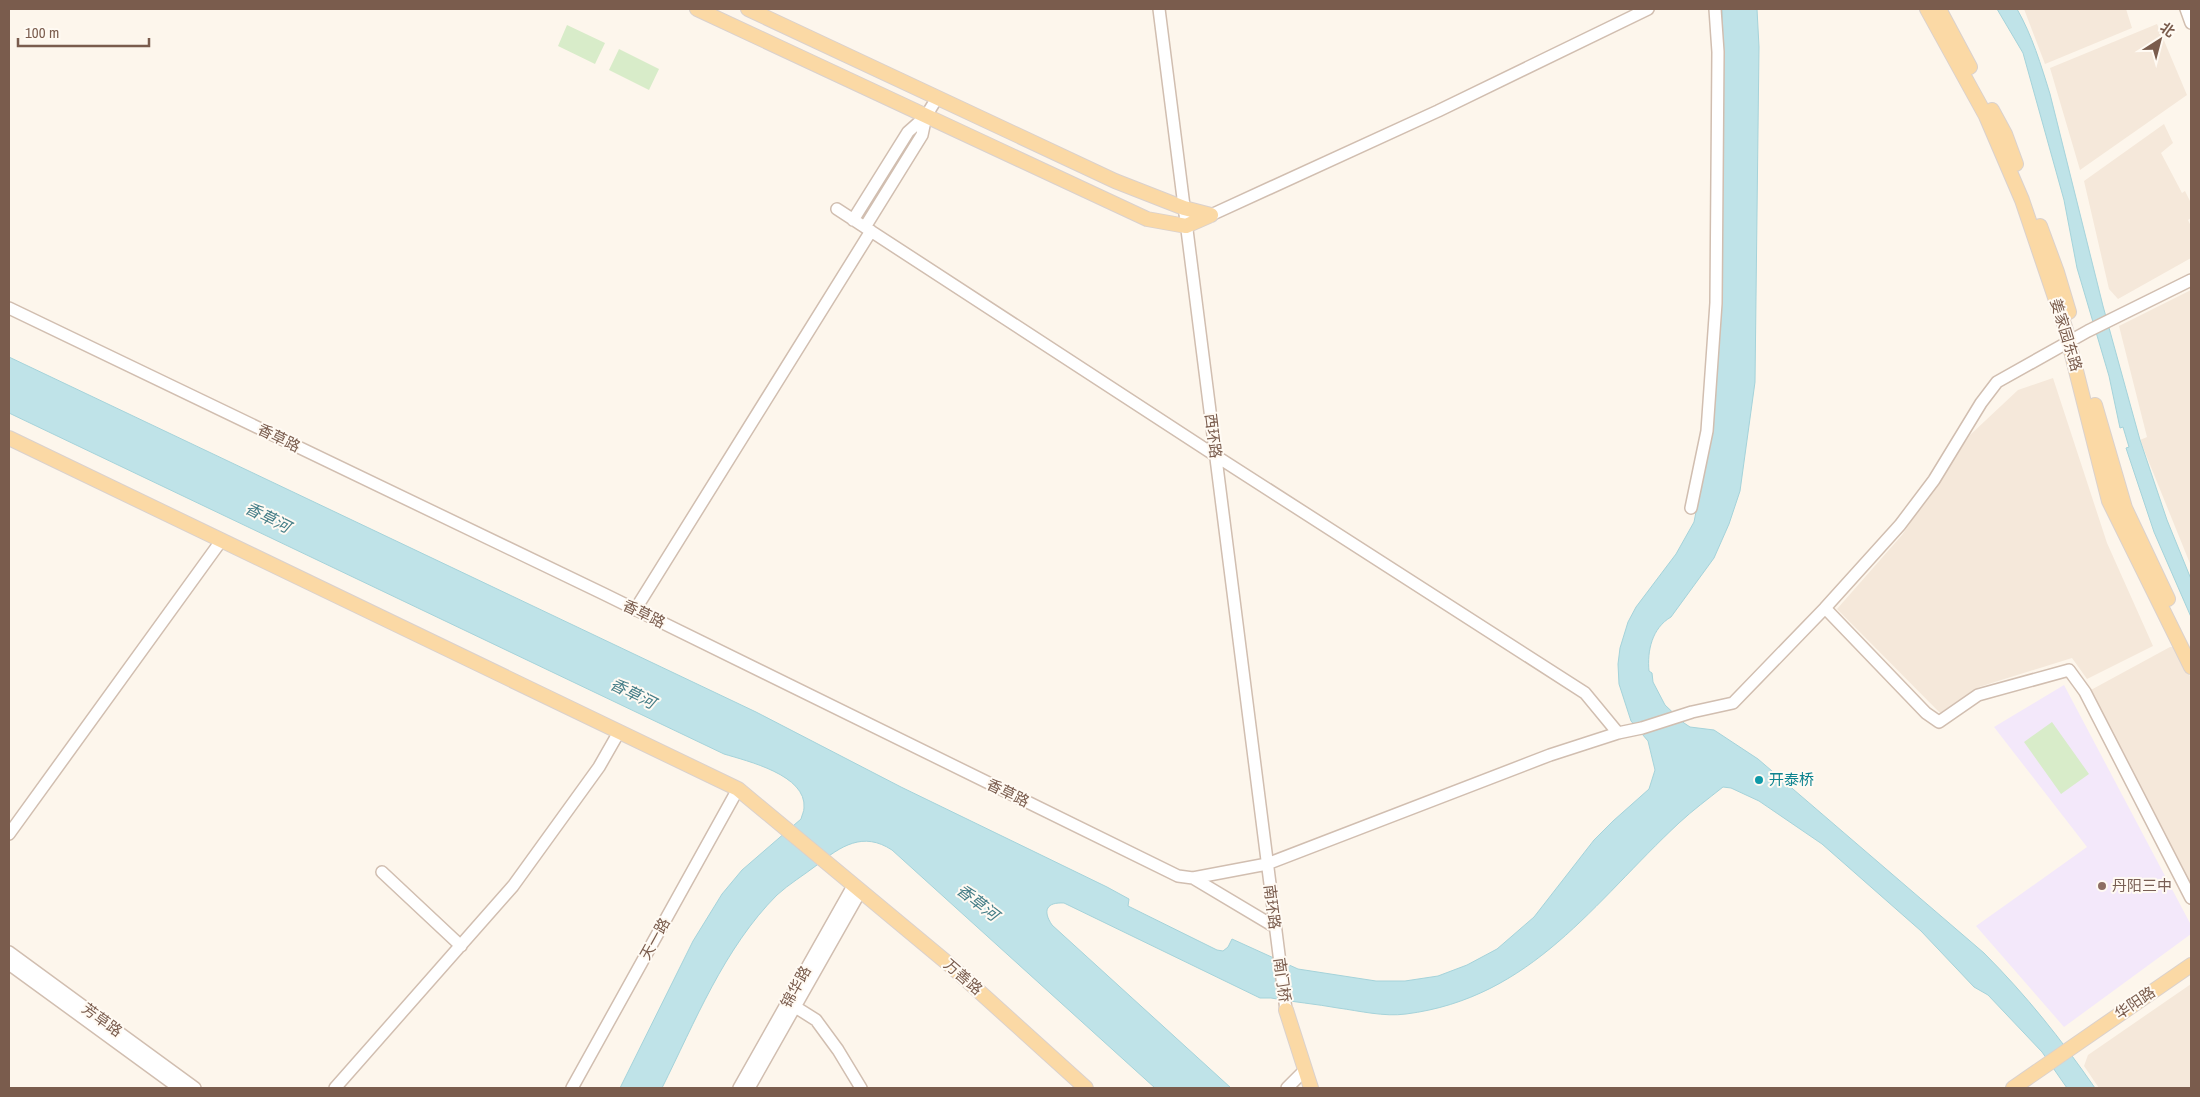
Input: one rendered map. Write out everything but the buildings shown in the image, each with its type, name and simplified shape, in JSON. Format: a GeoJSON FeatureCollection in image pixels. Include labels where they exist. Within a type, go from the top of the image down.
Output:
{"type":"FeatureCollection","features":[{"type":"Feature","properties":{"kind":"main road"},"geometry":{"type":"LineString","coordinates":[[697,9],[1147,219],[1186,226],[1211,215]]}},
{"type":"Feature","properties":{"kind":"main road"},"geometry":{"type":"LineString","coordinates":[[748,9],[1115,181],[1184,208],[1211,215]]}},
{"type":"Feature","properties":{"kind":"main road","name":"姜家园东路"},"geometry":{"type":"LineString","coordinates":[[1926,9],[1986,116],[2078,337],[2110,501],[2191,667]]}},
{"type":"Feature","properties":{"kind":"main road","name":"姜家园东路"},"geometry":{"type":"LineString","coordinates":[[1939,9],[2005,134],[2057,272],[2078,337],[2124,508],[2191,647]]}},
{"type":"Feature","properties":{"kind":"main road","name":"万善路"},"geometry":{"type":"LineString","coordinates":[[9,438],[738,789],[834,871],[951,966],[1086,1088]]}},
{"type":"Feature","properties":{"kind":"main road","name":"华阳路"},"geometry":{"type":"LineString","coordinates":[[2082,1044],[2191,965]]}},
{"type":"Feature","properties":{"kind":"main road","name":"华阳路"},"geometry":{"type":"LineString","coordinates":[[2082,1044],[2191,976]]}},
{"type":"Feature","properties":{"kind":"main road"},"geometry":{"type":"LineString","coordinates":[[1286,1010],[1311,1088]]}},
{"type":"Feature","properties":{"kind":"main road"},"geometry":{"type":"LineString","coordinates":[[2013,1088],[2042,1072],[2082,1044]]}},
{"type":"Feature","properties":{"kind":"main road"},"geometry":{"type":"LineString","coordinates":[[2024,1088],[2042,1072]]}},
{"type":"Feature","properties":{"kind":"street","name":"西环路"},"geometry":{"type":"LineString","coordinates":[[1159,9],[1267,864]]}},
{"type":"Feature","properties":{"kind":"street"},"geometry":{"type":"LineString","coordinates":[[1211,215],[1447,106],[1648,9]]}},
{"type":"Feature","properties":{"kind":"street"},"geometry":{"type":"LineString","coordinates":[[1691,508],[1707,431],[1716,303],[1718,52],[1715,9]]}},
{"type":"Feature","properties":{"kind":"street"},"geometry":{"type":"LineString","coordinates":[[2186,9],[2191,23]]}},
{"type":"Feature","properties":{"kind":"street"},"geometry":{"type":"LineString","coordinates":[[853,220],[908,132],[926,116],[937,98]]}},
{"type":"Feature","properties":{"kind":"street"},"geometry":{"type":"LineString","coordinates":[[635,610],[868,229],[922,135],[926,116]]}},
{"type":"Feature","properties":{"kind":"street"},"geometry":{"type":"LineString","coordinates":[[836,209],[1585,693],[1618,733]]}},
{"type":"Feature","properties":{"kind":"street"},"geometry":{"type":"LineString","coordinates":[[1192,878],[1267,864],[1550,755],[1618,733],[1733,703],[1825,608],[1900,525],[1934,480],[1981,403],[1997,382],[2112,319],[2191,280]]}},
{"type":"Feature","properties":{"kind":"street","name":"香草路"},"geometry":{"type":"LineString","coordinates":[[9,308],[635,610],[1178,876],[1192,878],[1275,927]]}},
{"type":"Feature","properties":{"kind":"street"},"geometry":{"type":"LineString","coordinates":[[9,834],[221,540]]}},
{"type":"Feature","properties":{"kind":"street"},"geometry":{"type":"LineString","coordinates":[[1825,608],[1926,713],[1938,722],[1978,695],[2069,670],[2085,692],[2191,898]]}},
{"type":"Feature","properties":{"kind":"street"},"geometry":{"type":"LineString","coordinates":[[335,1088],[513,886],[593,775],[618,732]]}},
{"type":"Feature","properties":{"kind":"street","name":"天一路"},"geometry":{"type":"LineString","coordinates":[[572,1088],[738,789]]}},
{"type":"Feature","properties":{"kind":"street","name":"南环路"},"geometry":{"type":"LineString","coordinates":[[1267,864],[1278,950]]}},
{"type":"Feature","properties":{"kind":"street"},"geometry":{"type":"LineString","coordinates":[[382,872],[461,946]]}},
{"type":"Feature","properties":{"kind":"street","name":"锦华路"},"geometry":{"type":"LineString","coordinates":[[749,1088],[791,1005],[856,889]]}},
{"type":"Feature","properties":{"kind":"street","name":"南门桥"},"geometry":{"type":"LineString","coordinates":[[1278,950],[1286,1010]]}},
{"type":"Feature","properties":{"kind":"street","name":"芳草路"},"geometry":{"type":"LineString","coordinates":[[9,952],[195,1088]]}},
{"type":"Feature","properties":{"kind":"street","name":"芳草路"},"geometry":{"type":"LineString","coordinates":[[9,964],[179,1088]]}},
{"type":"Feature","properties":{"kind":"street"},"geometry":{"type":"LineString","coordinates":[[791,1005],[816,1020],[838,1050],[861,1088]]}},
{"type":"Feature","properties":{"kind":"street","name":"锦华路"},"geometry":{"type":"LineString","coordinates":[[739,1088],[791,1005]]}},
{"type":"Feature","properties":{"kind":"street"},"geometry":{"type":"LineString","coordinates":[[1287,1088],[1304,1071]]}},
{"type":"Feature","properties":{"kind":"shaded area"},"geometry":{"type":"Polygon","coordinates":[[[2024,9],[2126,9],[2132,28],[2045,64],[2024,9]]]}},
{"type":"Feature","properties":{"kind":"shaded area"},"geometry":{"type":"Polygon","coordinates":[[[2157,24],[2187,95],[2080,170],[2050,68],[2157,24]]]}},
{"type":"Feature","properties":{"kind":"shaded area"},"geometry":{"type":"Polygon","coordinates":[[[2164,124],[2173,143],[2161,153],[2182,193],[2185,191],[2191,203],[2191,218],[2188,220],[2191,226],[2191,258],[2118,299],[2109,289],[2084,181],[2164,124]]]}},
{"type":"Feature","properties":{"kind":"shaded area"},"geometry":{"type":"Polygon","coordinates":[[[2191,290],[2191,566],[2140,440],[2147,437],[2119,326],[2191,290]]]}},
{"type":"Feature","properties":{"kind":"shaded area"},"geometry":{"type":"Polygon","coordinates":[[[2053,378],[2107,543],[2153,646],[2087,679],[2072,658],[1979,687],[1940,713],[1837,609],[1902,535],[1970,435],[2018,390],[2053,378]]]}},
{"type":"Feature","properties":{"kind":"shaded area"},"geometry":{"type":"Polygon","coordinates":[[[2170,647],[2175,647],[2191,678],[2191,888],[2089,691],[2170,647]]]}},
{"type":"Feature","properties":{"kind":"shaded area","name":"丹阳三中"},"geometry":{"type":"Polygon","coordinates":[[[2064,685],[2191,925],[2191,934],[2064,1027],[1976,926],[2087,847],[1994,727],[2064,685]]]}},
{"type":"Feature","properties":{"kind":"shaded area"},"geometry":{"type":"Polygon","coordinates":[[[2191,984],[2191,1088],[2099,1088],[2084,1066],[2088,1055],[2191,984]]]}},
{"type":"Feature","properties":{"kind":"green space"},"geometry":{"type":"Polygon","coordinates":[[[567,25],[605,43],[595,64],[558,46],[567,25]]]}},
{"type":"Feature","properties":{"kind":"green space"},"geometry":{"type":"Polygon","coordinates":[[[619,49],[659,69],[649,90],[609,70],[619,49]]]}},
{"type":"Feature","properties":{"kind":"green space"},"geometry":{"type":"Polygon","coordinates":[[[2052,722],[2089,774],[2061,794],[2024,742],[2052,722]]]}},
{"type":"Feature","properties":{"kind":"water","name":"香草河"},"geometry":{"type":"Polygon","coordinates":[[[1722,9],[1757,9],[1759,47],[1755,382],[1740,491],[1729,524],[1714,558],[1671,617],[1659,627],[1655,634],[1650,648],[1649,671],[1652,673],[1653,682],[1665,705],[1684,723],[1690,727],[1714,730],[1758,759],[1984,953],[2042,1018],[2095,1088],[2067,1088],[2042,1052],[1988,995],[1974,987],[1921,931],[1822,844],[1759,801],[1731,788],[1723,787],[1679,823],[1558,942],[1525,967],[1490,989],[1450,1004],[1406,1014],[1381,1014],[1260,998],[1064,903],[1054,904],[1048,908],[1047,915],[1052,925],[1231,1088],[1155,1088],[892,850],[881,844],[871,842],[853,843],[835,852],[786,887],[758,916],[741,938],[712,987],[662,1088],[620,1088],[693,941],[722,894],[742,870],[801,819],[804,808],[802,796],[796,787],[774,771],[724,754],[9,413],[9,357],[756,712],[901,787],[1107,887],[1129,899],[1128,906],[1217,950],[1223,951],[1228,947],[1232,939],[1298,969],[1376,981],[1405,981],[1438,976],[1467,965],[1497,949],[1534,917],[1594,840],[1649,789],[1655,770],[1648,741],[1631,721],[1619,684],[1618,664],[1620,648],[1628,622],[1636,607],[1676,554],[1694,522],[1712,431],[1722,156],[1722,9]]]}},
{"type":"Feature","properties":{"kind":"water"},"geometry":{"type":"Polygon","coordinates":[[[1997,9],[2017,9],[2032,40],[2043,72],[2103,306],[2140,440],[2167,520],[2191,579],[2191,617],[2154,532],[2126,448],[2129,447],[2123,427],[2120,428],[2109,376],[2077,268],[2064,200],[2023,53],[1997,9]]]}},
{"type":"Feature","properties":{"kind":"place","name":"开泰桥"},"geometry":{"type":"Point","coordinates":[1759,780]}},
{"type":"Feature","properties":{"kind":"place","name":"丹阳三中"},"geometry":{"type":"Point","coordinates":[2102,886]}}]}
